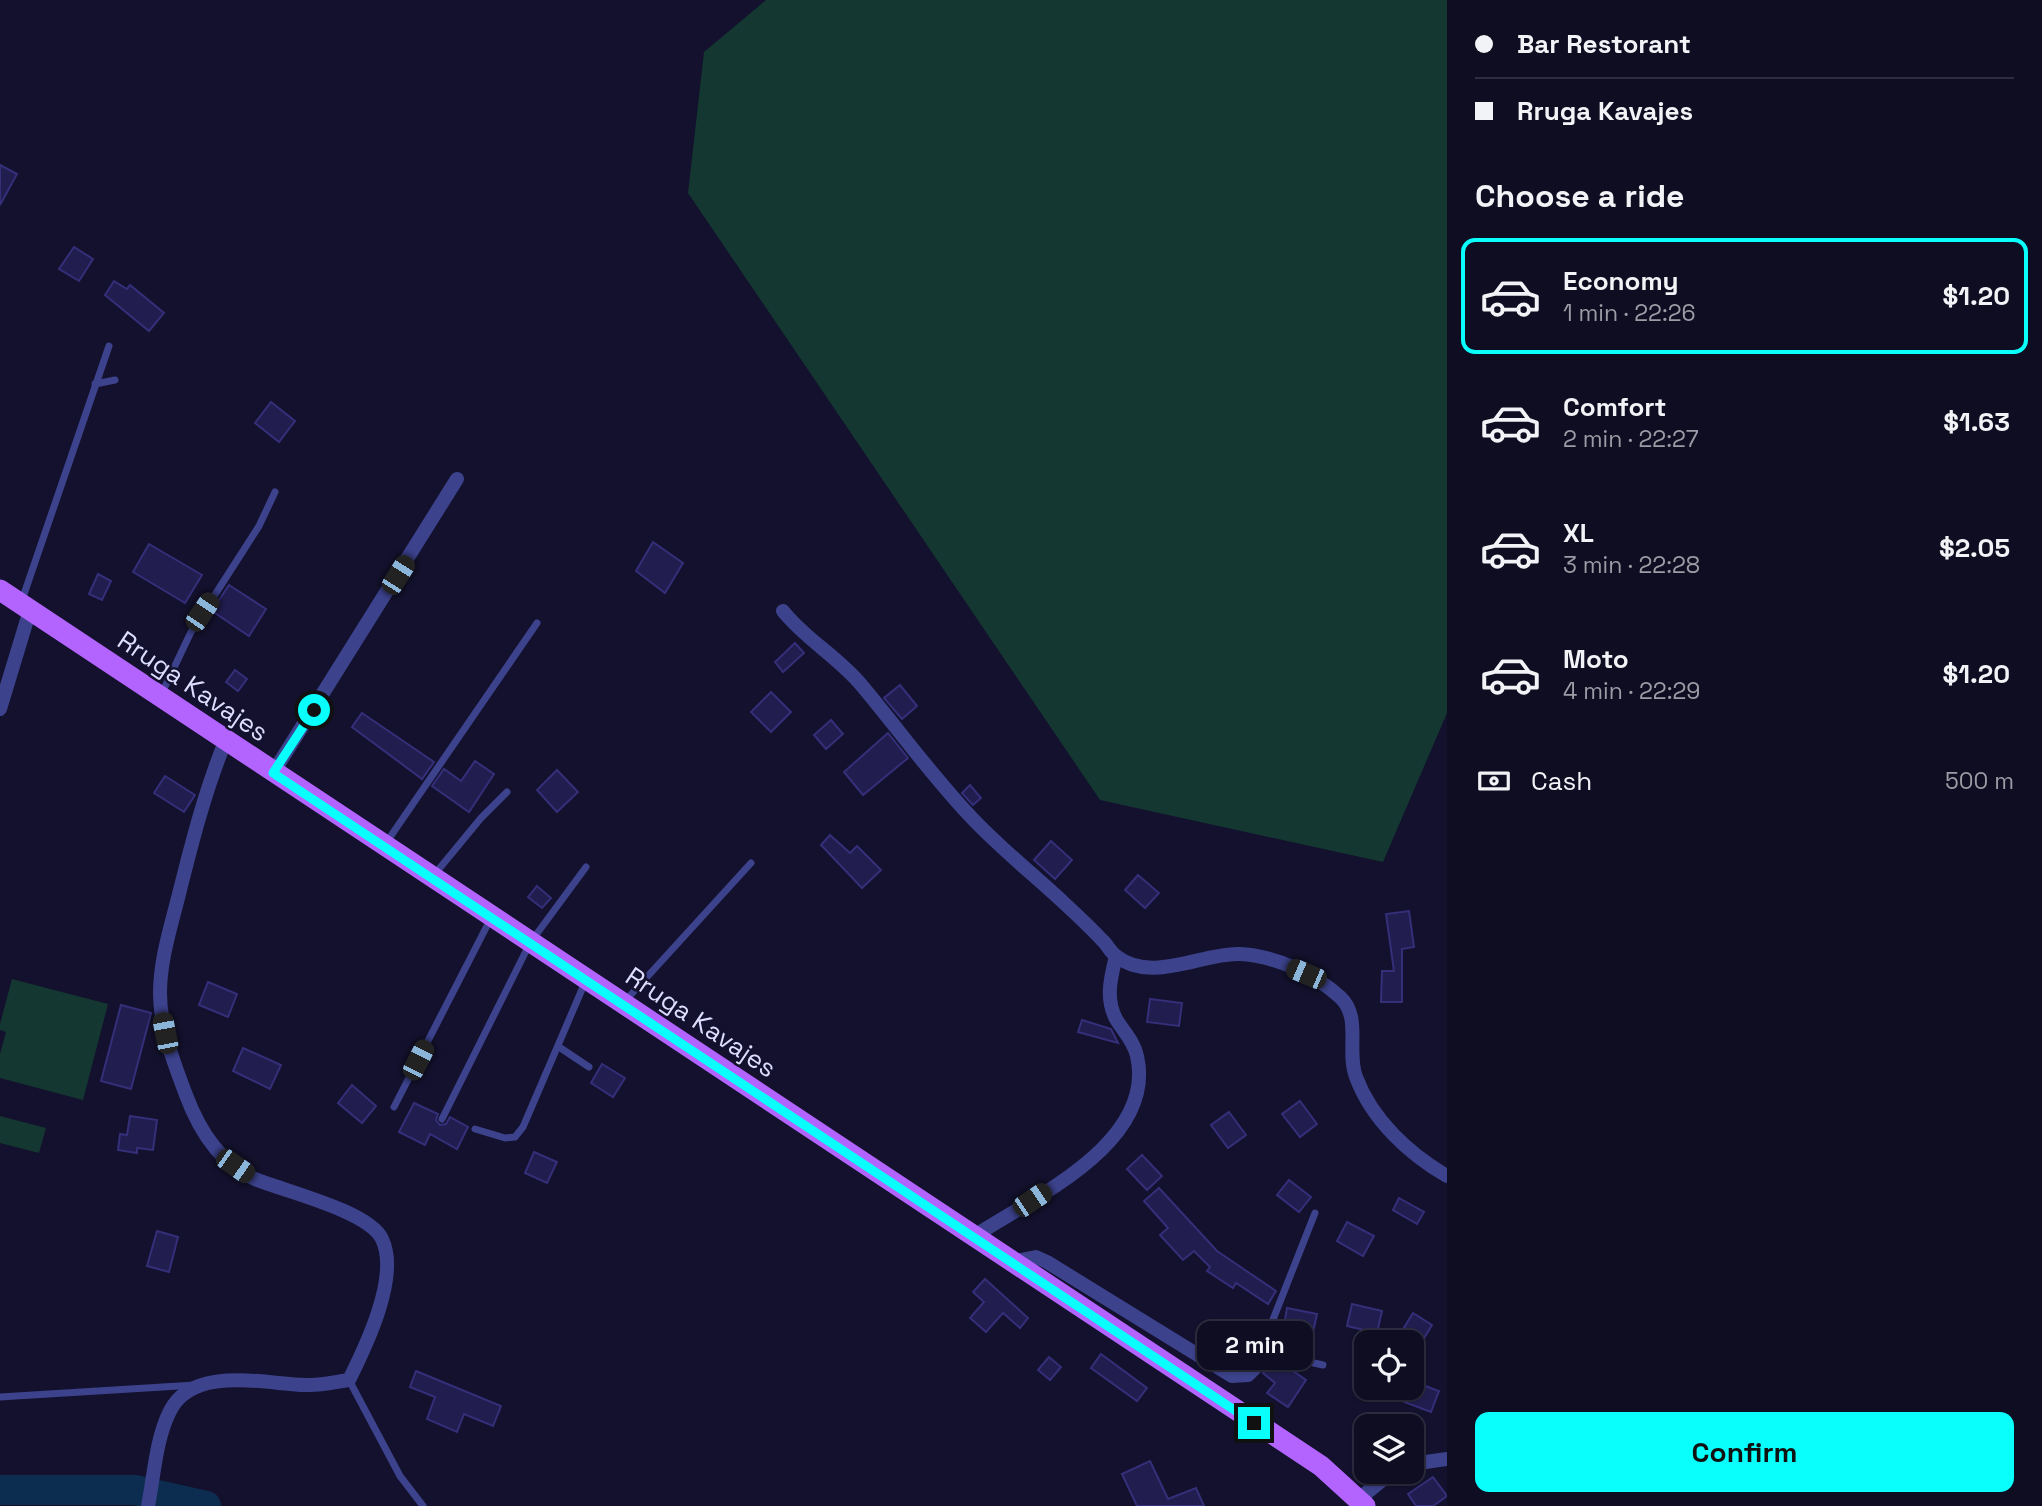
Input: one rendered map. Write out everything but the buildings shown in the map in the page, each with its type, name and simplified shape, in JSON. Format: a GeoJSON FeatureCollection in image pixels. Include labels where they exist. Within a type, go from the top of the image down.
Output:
{"type":"FeatureCollection","features":[{"type":"Feature","properties":{"kind":"main road","name":"Rruga Kavajes"},"geometry":{"type":"LineString","coordinates":[[0,590],[225,742],[1321,1466],[1362,1503]]}},
{"type":"Feature","properties":{"kind":"street"},"geometry":{"type":"LineString","coordinates":[[273,773],[457,479]]}},
{"type":"Feature","properties":{"kind":"street"},"geometry":{"type":"LineString","coordinates":[[0,709],[25,607]]}},
{"type":"Feature","properties":{"kind":"street"},"geometry":{"type":"LineString","coordinates":[[783,611],[808,639],[863,686],[914,753],[971,818],[1086,924],[1116,956],[1153,967],[1181,966],[1237,954],[1259,956],[1306,974],[1341,997],[1351,1012],[1352,1055],[1356,1077],[1379,1115],[1412,1155],[1447,1176]]}},
{"type":"Feature","properties":{"kind":"street"},"geometry":{"type":"LineString","coordinates":[[148,1506],[161,1438],[171,1408],[199,1385],[228,1381],[309,1385],[349,1380],[382,1296],[387,1256],[382,1237],[363,1220],[251,1177],[219,1155],[198,1125],[168,1047],[160,993],[170,932],[202,805],[225,742]]}},
{"type":"Feature","properties":{"kind":"street"},"geometry":{"type":"LineString","coordinates":[[973,1237],[1078,1170],[1120,1130],[1130,1115],[1138,1096],[1140,1074],[1137,1054],[1116,1019],[1110,999],[1116,956]]}},
{"type":"Feature","properties":{"kind":"street"},"geometry":{"type":"LineString","coordinates":[[1010,1262],[1035,1257],[1047,1262],[1232,1376],[1248,1375],[1255,1367],[1259,1355]]}},
{"type":"Feature","properties":{"kind":"street"},"geometry":{"type":"LineString","coordinates":[[1424,1462],[1447,1459]]}},
{"type":"Feature","properties":{"kind":"street"},"geometry":{"type":"LineString","coordinates":[[1362,1503],[1380,1484]]}},
{"type":"Feature","properties":{"kind":"lane"},"geometry":{"type":"LineString","coordinates":[[25,607],[109,346]]}},
{"type":"Feature","properties":{"kind":"lane"},"geometry":{"type":"LineString","coordinates":[[95,384],[115,380]]}},
{"type":"Feature","properties":{"kind":"lane"},"geometry":{"type":"LineString","coordinates":[[160,696],[191,632],[259,526],[275,492]]}},
{"type":"Feature","properties":{"kind":"lane"},"geometry":{"type":"LineString","coordinates":[[383,846],[537,623]]}},
{"type":"Feature","properties":{"kind":"lane"},"geometry":{"type":"LineString","coordinates":[[432,878],[506,792]]}},
{"type":"Feature","properties":{"kind":"lane"},"geometry":{"type":"LineString","coordinates":[[623,1003],[751,863]]}},
{"type":"Feature","properties":{"kind":"lane"},"geometry":{"type":"LineString","coordinates":[[442,1119],[530,943],[586,867]]}},
{"type":"Feature","properties":{"kind":"lane"},"geometry":{"type":"LineString","coordinates":[[394,1107],[491,917]]}},
{"type":"Feature","properties":{"kind":"lane"},"geometry":{"type":"LineString","coordinates":[[475,1129],[514,1138],[523,1127],[587,980]]}},
{"type":"Feature","properties":{"kind":"lane"},"geometry":{"type":"LineString","coordinates":[[559,1047],[589,1066]]}},
{"type":"Feature","properties":{"kind":"lane"},"geometry":{"type":"LineString","coordinates":[[1315,1213],[1259,1355],[1282,1356],[1323,1365]]}},
{"type":"Feature","properties":{"kind":"lane"},"geometry":{"type":"LineString","coordinates":[[349,1380],[400,1476],[423,1506]]}},
{"type":"Feature","properties":{"kind":"lane"},"geometry":{"type":"LineString","coordinates":[[0,1397],[199,1385]]}},
{"type":"Feature","properties":{"kind":"green space"},"geometry":{"type":"Polygon","coordinates":[[[766,0],[1447,0],[1447,713],[1383,862],[1100,800],[688,193],[704,52],[766,0]]]}},
{"type":"Feature","properties":{"kind":"green space"},"geometry":{"type":"Polygon","coordinates":[[[12,979],[108,1004],[83,1100],[0,1078],[0,1054],[6,1032],[0,1030],[0,1024],[12,979]]]}},
{"type":"Feature","properties":{"kind":"green space"},"geometry":{"type":"Polygon","coordinates":[[[0,1116],[46,1128],[39,1153],[0,1143],[0,1116]]]}},
{"type":"Feature","properties":{"kind":"waterway"},"geometry":{"type":"LineString","coordinates":[[0,1490],[135,1490],[206,1506]]}},
{"type":"Feature","properties":{"kind":"route"},"geometry":{"type":"LineString","coordinates":[[314,710],[273,773],[1254,1423]]}}]}
